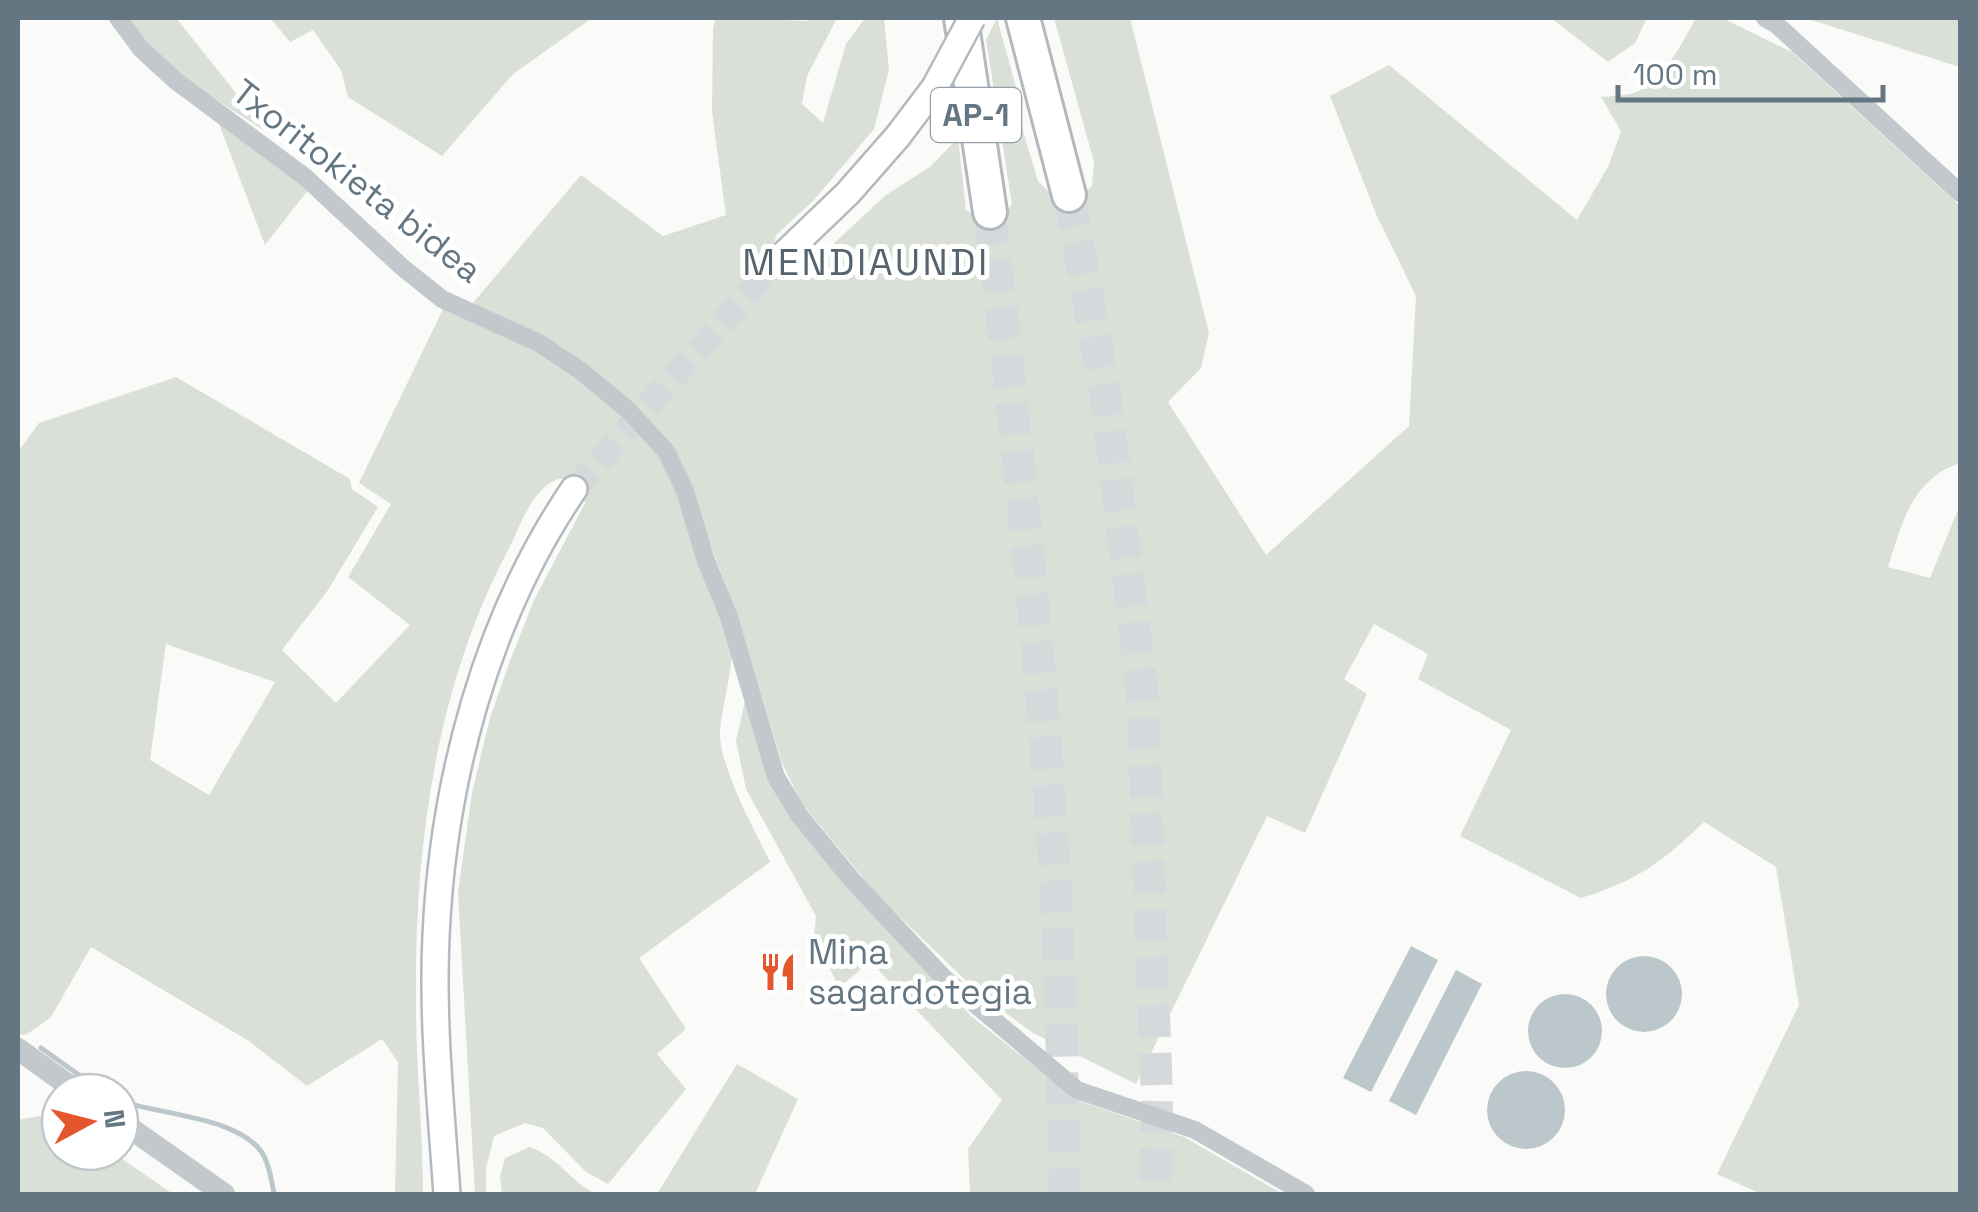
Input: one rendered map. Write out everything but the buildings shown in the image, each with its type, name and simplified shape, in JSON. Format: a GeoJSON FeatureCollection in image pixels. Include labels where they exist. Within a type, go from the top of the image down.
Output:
{"type":"FeatureCollection","features":[{"type":"Feature","properties":{"kind":"highway","name":"AP-1"},"geometry":{"type":"LineString","coordinates":[[962,18],[990,212]]}},
{"type":"Feature","properties":{"kind":"highway","name":"AP-1"},"geometry":{"type":"LineString","coordinates":[[1024,18],[1068,195]]}},
{"type":"Feature","properties":{"kind":"main road"},"geometry":{"type":"LineString","coordinates":[[777,260],[848,193],[898,136],[935,87],[972,18]]}},
{"type":"Feature","properties":{"kind":"main road"},"geometry":{"type":"LineString","coordinates":[[447,1194],[436,940],[448,812],[478,693],[515,598],[535,551],[574,489]]}},
{"type":"Feature","properties":{"kind":"street","name":"Txoritokieta bidea"},"geometry":{"type":"LineString","coordinates":[[118,18],[141,49],[176,82],[305,177],[442,299],[539,343],[581,370],[628,410],[666,451],[685,491],[776,777],[852,880],[944,978],[1077,1090],[1195,1130],[1306,1194]]}},
{"type":"Feature","properties":{"kind":"street"},"geometry":{"type":"LineString","coordinates":[[1764,18],[1960,194]]}},
{"type":"Feature","properties":{"kind":"street"},"geometry":{"type":"LineString","coordinates":[[18,1049],[50,1072]]}},
{"type":"Feature","properties":{"kind":"street"},"geometry":{"type":"LineString","coordinates":[[439,1053],[449,1102],[458,1194]]}},
{"type":"Feature","properties":{"kind":"street"},"geometry":{"type":"LineString","coordinates":[[140,1135],[224,1194]]}},
{"type":"Feature","properties":{"kind":"shaded area"},"geometry":{"type":"Polygon","coordinates":[[[126,18],[176,18],[268,133],[175,68],[126,18]]]}},
{"type":"Feature","properties":{"kind":"shaded area"},"geometry":{"type":"Polygon","coordinates":[[[270,18],[592,18],[513,74],[442,156],[348,97],[341,70],[313,30],[290,42],[270,18]]]}},
{"type":"Feature","properties":{"kind":"shaded area"},"geometry":{"type":"Polygon","coordinates":[[[716,18],[837,18],[807,76],[802,104],[823,123],[846,44],[865,18],[884,18],[889,70],[874,129],[814,200],[776,235],[772,256],[791,266],[817,259],[886,195],[930,167],[958,138],[966,210],[980,220],[1002,218],[1012,204],[986,40],[997,18],[1038,181],[1057,200],[1078,197],[1092,186],[1094,162],[1054,18],[1130,18],[1209,333],[1201,368],[1168,402],[1266,555],[1409,426],[1416,296],[1376,214],[1330,96],[1389,65],[1577,220],[1609,165],[1621,131],[1601,97],[1630,94],[1644,88],[1671,61],[1696,18],[1722,18],[1792,52],[1960,206],[1960,463],[1930,480],[1911,504],[1888,567],[1930,578],[1960,505],[1960,1194],[1761,1194],[1717,1174],[1799,1005],[1776,867],[1704,822],[1648,869],[1581,898],[1460,836],[1511,730],[1418,679],[1428,654],[1374,624],[1344,679],[1367,694],[1305,833],[1267,816],[1136,1084],[1033,1033],[980,994],[877,895],[801,802],[782,763],[736,611],[708,539],[645,420],[472,304],[581,175],[663,236],[726,215],[712,112],[716,18]]]}},
{"type":"Feature","properties":{"kind":"shaded area"},"geometry":{"type":"Polygon","coordinates":[[[1551,18],[1647,18],[1635,43],[1608,62],[1551,18]]]}},
{"type":"Feature","properties":{"kind":"shaded area"},"geometry":{"type":"Polygon","coordinates":[[[1805,18],[1960,18],[1960,67],[1805,18]]]}},
{"type":"Feature","properties":{"kind":"shaded area"},"geometry":{"type":"Polygon","coordinates":[[[218,121],[309,189],[265,245],[218,121]]]}},
{"type":"Feature","properties":{"kind":"shaded area"},"geometry":{"type":"Polygon","coordinates":[[[444,307],[540,353],[600,392],[650,443],[678,494],[732,647],[720,732],[725,762],[770,862],[639,958],[686,1029],[657,1054],[686,1089],[608,1184],[586,1172],[543,1128],[525,1123],[494,1136],[486,1168],[486,1194],[475,1194],[458,892],[472,793],[490,718],[534,600],[585,503],[582,481],[561,479],[550,483],[527,510],[482,605],[446,715],[425,830],[416,946],[423,1194],[395,1194],[398,1062],[382,1039],[307,1086],[249,1041],[91,947],[51,1017],[26,1035],[18,1034],[18,452],[39,423],[176,377],[350,479],[352,489],[378,507],[328,590],[282,650],[336,703],[410,625],[348,577],[391,504],[359,483],[444,307]],[[166,644],[150,760],[209,795],[275,682],[166,644]]]}},
{"type":"Feature","properties":{"kind":"shaded area"},"geometry":{"type":"Polygon","coordinates":[[[746,697],[768,777],[861,899],[971,1016],[1077,1100],[1184,1137],[1283,1194],[970,1194],[968,1149],[1002,1100],[870,961],[839,988],[814,935],[816,916],[746,789],[736,741],[746,697]]]}},
{"type":"Feature","properties":{"kind":"shaded area"},"geometry":{"type":"Polygon","coordinates":[[[1411,946],[1438,960],[1371,1092],[1343,1078],[1411,946]]]}},
{"type":"Feature","properties":{"kind":"shaded area"},"geometry":{"type":"Polygon","coordinates":[[[1644,956],[1659,958],[1671,967],[1680,979],[1680,1009],[1671,1021],[1659,1030],[1644,1032],[1629,1030],[1617,1021],[1608,1009],[1606,994],[1608,979],[1617,967],[1629,958],[1644,956]]]}},
{"type":"Feature","properties":{"kind":"shaded area"},"geometry":{"type":"Polygon","coordinates":[[[1456,970],[1482,984],[1416,1115],[1389,1101],[1456,970]]]}},
{"type":"Feature","properties":{"kind":"shaded area"},"geometry":{"type":"Polygon","coordinates":[[[1565,994],[1591,1005],[1602,1031],[1591,1057],[1565,1068],[1539,1057],[1528,1031],[1539,1005],[1565,994]]]}},
{"type":"Feature","properties":{"kind":"shaded area"},"geometry":{"type":"Polygon","coordinates":[[[737,1064],[798,1099],[755,1194],[657,1194],[737,1064]]]}},
{"type":"Feature","properties":{"kind":"shaded area"},"geometry":{"type":"Polygon","coordinates":[[[1526,1071],[1554,1082],[1565,1110],[1554,1138],[1526,1149],[1498,1138],[1487,1110],[1498,1082],[1526,1071]]]}},
{"type":"Feature","properties":{"kind":"shaded area"},"geometry":{"type":"Polygon","coordinates":[[[40,1116],[40,1172],[140,1171],[173,1194],[18,1194],[18,1120],[40,1116]]]}},
{"type":"Feature","properties":{"kind":"shaded area"},"geometry":{"type":"Polygon","coordinates":[[[529,1147],[596,1194],[502,1194],[500,1176],[505,1158],[529,1147]]]}},
{"type":"Feature","properties":{"kind":"waterway"},"geometry":{"type":"LineString","coordinates":[[41,1048],[75,1072]]}},
{"type":"Feature","properties":{"kind":"waterway"},"geometry":{"type":"LineString","coordinates":[[140,1107],[200,1119],[238,1133],[264,1156],[274,1194]]}},
{"type":"Feature","properties":{"kind":"tunnel"},"geometry":{"type":"LineString","coordinates":[[1069,195],[1106,398],[1142,691],[1157,1097],[1155,1194]]}},
{"type":"Feature","properties":{"kind":"tunnel"},"geometry":{"type":"LineString","coordinates":[[990,212],[1022,492],[1048,773],[1059,960],[1065,1194]]}},
{"type":"Feature","properties":{"kind":"tunnel"},"geometry":{"type":"LineString","coordinates":[[574,489],[777,261]]}},
{"type":"Feature","properties":{"kind":"place","name":"Mina sagardotegia"},"geometry":{"type":"Point","coordinates":[778,972]}},
{"type":"Feature","properties":{"kind":"district","name":"MENDIAUNDI"},"geometry":{"type":"Point","coordinates":[866,262]}}]}
